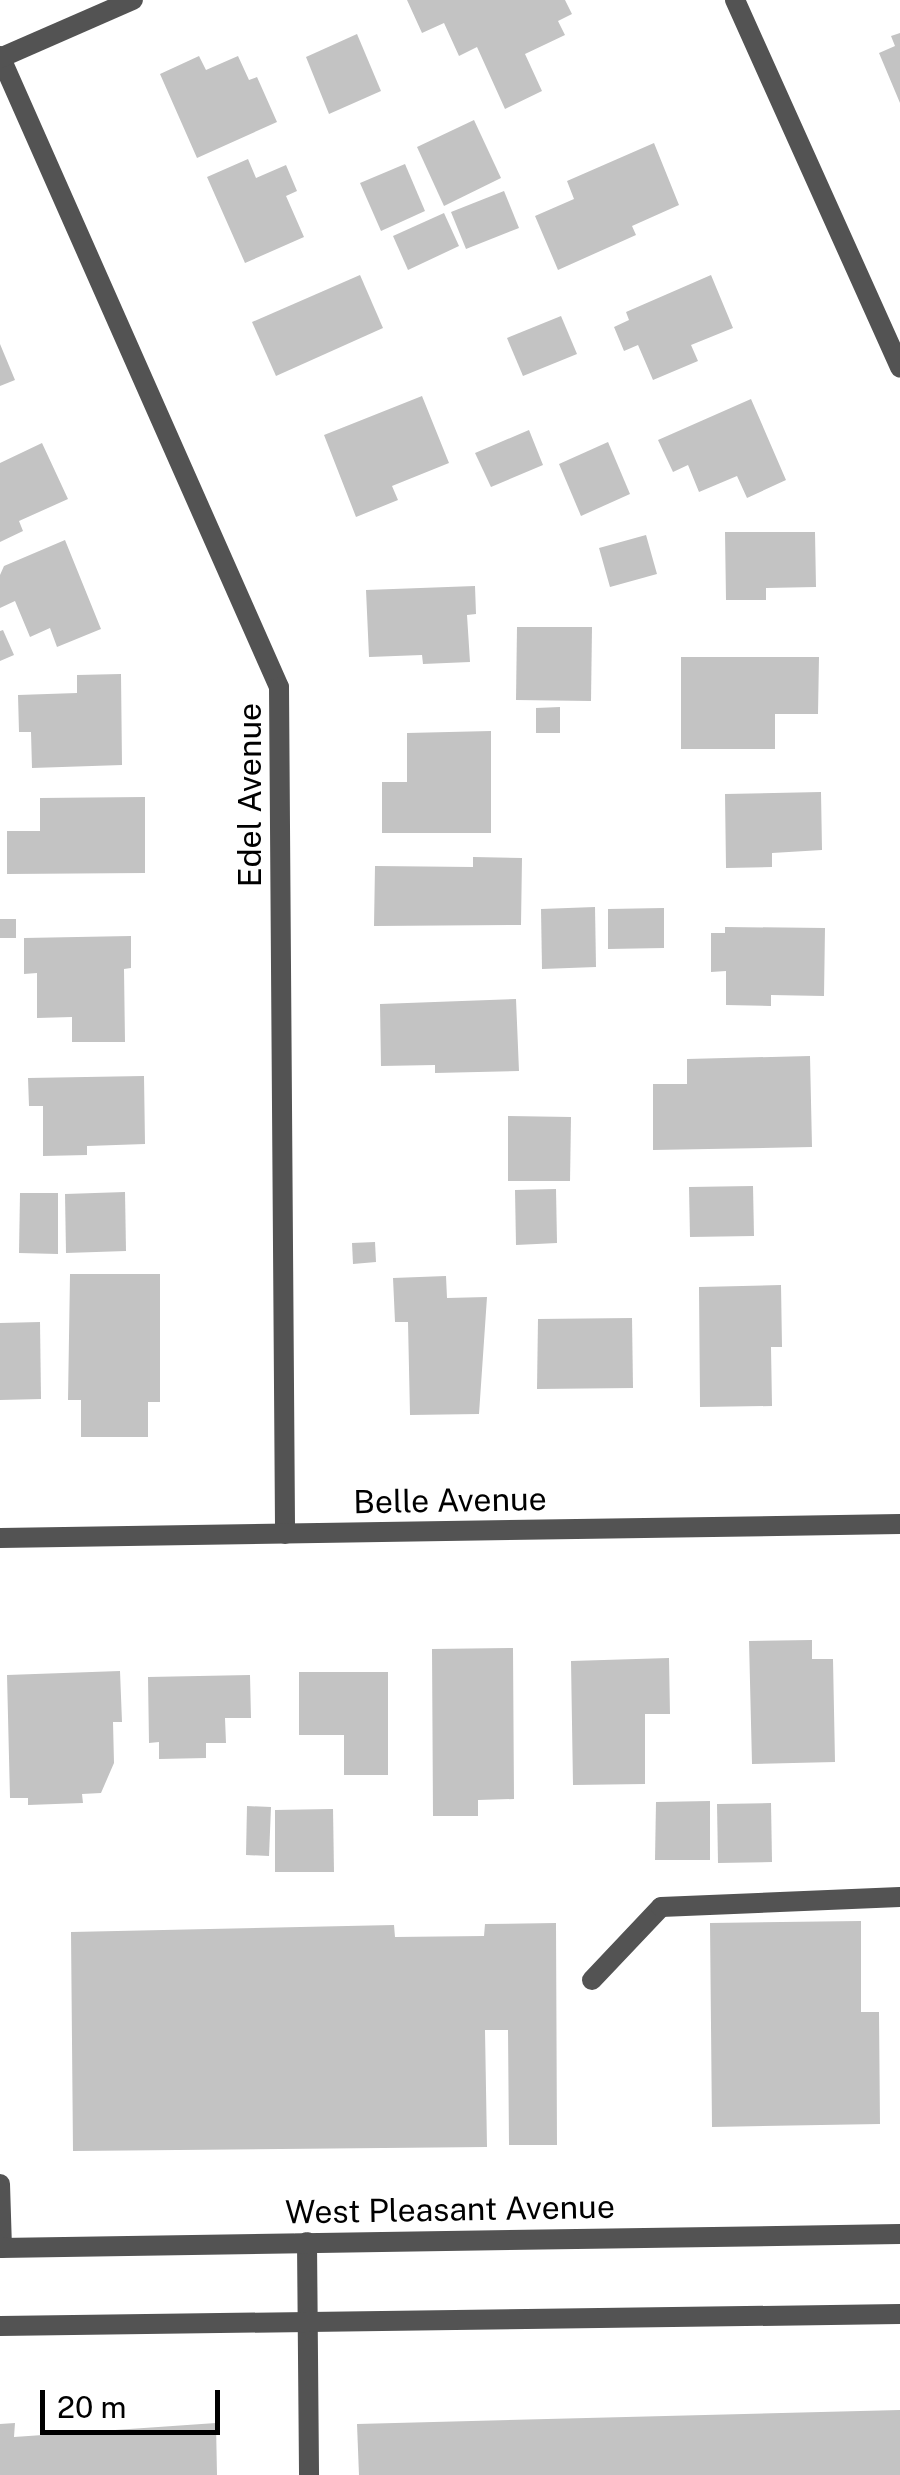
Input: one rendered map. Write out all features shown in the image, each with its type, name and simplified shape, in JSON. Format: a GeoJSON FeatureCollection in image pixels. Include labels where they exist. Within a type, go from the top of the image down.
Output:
{"type":"FeatureCollection","features":[{"type":"Feature","properties":{"kind":"street"},"geometry":{"type":"LineString","coordinates":[[0,57],[133,0]]}},
{"type":"Feature","properties":{"kind":"street"},"geometry":{"type":"LineString","coordinates":[[735,0],[900,368]]}},
{"type":"Feature","properties":{"kind":"street","name":"Edel Avenue"},"geometry":{"type":"LineString","coordinates":[[0,57],[279,687],[285,1534]]}},
{"type":"Feature","properties":{"kind":"street","name":"Belle Avenue"},"geometry":{"type":"LineString","coordinates":[[0,1538],[900,1524]]}},
{"type":"Feature","properties":{"kind":"street"},"geometry":{"type":"LineString","coordinates":[[592,1980],[662,1906],[900,1897]]}},
{"type":"Feature","properties":{"kind":"street"},"geometry":{"type":"LineString","coordinates":[[0,2184],[1,2248]]}},
{"type":"Feature","properties":{"kind":"street","name":"West Pleasant Avenue"},"geometry":{"type":"LineString","coordinates":[[1,2248],[900,2234]]}},
{"type":"Feature","properties":{"kind":"street"},"geometry":{"type":"LineString","coordinates":[[307,2242],[309,2475]]}},
{"type":"Feature","properties":{"kind":"street"},"geometry":{"type":"LineString","coordinates":[[0,2326],[900,2314]]}},
{"type":"Feature","properties":{"kind":"building"},"geometry":{"type":"Polygon","coordinates":[[[407,0],[565,0],[572,14],[558,21],[565,35],[525,54],[542,91],[505,109],[477,47],[459,56],[444,23],[422,33],[407,0]]]}},
{"type":"Feature","properties":{"kind":"building"},"geometry":{"type":"Polygon","coordinates":[[[900,33],[900,103],[879,53],[895,46],[891,36],[900,33]]]}},
{"type":"Feature","properties":{"kind":"building"},"geometry":{"type":"Polygon","coordinates":[[[357,34],[381,91],[329,114],[306,57],[357,34]]]}},
{"type":"Feature","properties":{"kind":"building"},"geometry":{"type":"Polygon","coordinates":[[[199,56],[206,70],[238,56],[249,80],[257,77],[277,122],[197,158],[160,74],[199,56]]]}},
{"type":"Feature","properties":{"kind":"building"},"geometry":{"type":"Polygon","coordinates":[[[474,120],[501,178],[444,206],[417,147],[474,120]]]}},
{"type":"Feature","properties":{"kind":"building"},"geometry":{"type":"Polygon","coordinates":[[[654,143],[679,205],[632,226],[636,235],[558,270],[535,216],[574,199],[567,181],[654,143]]]}},
{"type":"Feature","properties":{"kind":"building"},"geometry":{"type":"Polygon","coordinates":[[[248,159],[256,178],[286,165],[297,191],[286,196],[304,237],[245,263],[207,177],[248,159]]]}},
{"type":"Feature","properties":{"kind":"building"},"geometry":{"type":"Polygon","coordinates":[[[405,164],[425,211],[381,231],[360,183],[405,164]]]}},
{"type":"Feature","properties":{"kind":"building"},"geometry":{"type":"Polygon","coordinates":[[[504,191],[519,228],[466,249],[451,212],[504,191]]]}},
{"type":"Feature","properties":{"kind":"building"},"geometry":{"type":"Polygon","coordinates":[[[444,213],[459,246],[408,270],[393,236],[444,213]]]}},
{"type":"Feature","properties":{"kind":"building"},"geometry":{"type":"Polygon","coordinates":[[[360,275],[383,328],[276,376],[252,322],[360,275]]]}},
{"type":"Feature","properties":{"kind":"building"},"geometry":{"type":"Polygon","coordinates":[[[711,275],[733,328],[691,345],[698,361],[653,380],[638,345],[624,351],[614,327],[629,320],[626,312],[711,275]]]}},
{"type":"Feature","properties":{"kind":"building"},"geometry":{"type":"Polygon","coordinates":[[[561,316],[577,354],[523,376],[507,338],[561,316]]]}},
{"type":"Feature","properties":{"kind":"building"},"geometry":{"type":"Polygon","coordinates":[[[0,344],[15,380],[0,386],[0,344]]]}},
{"type":"Feature","properties":{"kind":"building"},"geometry":{"type":"Polygon","coordinates":[[[422,396],[449,463],[392,486],[398,500],[356,517],[324,435],[422,396]]]}},
{"type":"Feature","properties":{"kind":"building"},"geometry":{"type":"Polygon","coordinates":[[[751,399],[786,480],[747,498],[737,476],[699,492],[688,465],[673,472],[658,440],[751,399]]]}},
{"type":"Feature","properties":{"kind":"building"},"geometry":{"type":"Polygon","coordinates":[[[529,430],[543,465],[491,487],[475,453],[529,430]]]}},
{"type":"Feature","properties":{"kind":"building"},"geometry":{"type":"Polygon","coordinates":[[[608,442],[630,494],[581,516],[559,464],[608,442]]]}},
{"type":"Feature","properties":{"kind":"building"},"geometry":{"type":"Polygon","coordinates":[[[42,443],[68,499],[19,521],[23,531],[0,542],[0,463],[42,443]]]}},
{"type":"Feature","properties":{"kind":"building"},"geometry":{"type":"Polygon","coordinates":[[[725,532],[815,532],[816,587],[766,588],[766,600],[726,600],[725,532]]]}},
{"type":"Feature","properties":{"kind":"building"},"geometry":{"type":"Polygon","coordinates":[[[646,535],[657,574],[610,587],[599,548],[646,535]]]}},
{"type":"Feature","properties":{"kind":"building"},"geometry":{"type":"Polygon","coordinates":[[[65,540],[101,629],[57,647],[50,628],[30,637],[15,601],[0,608],[0,575],[4,566],[65,540]]]}},
{"type":"Feature","properties":{"kind":"building"},"geometry":{"type":"Polygon","coordinates":[[[475,586],[476,614],[467,615],[470,662],[423,664],[422,655],[369,657],[366,590],[475,586]]]}},
{"type":"Feature","properties":{"kind":"building"},"geometry":{"type":"Polygon","coordinates":[[[517,627],[592,627],[591,701],[516,700],[517,627]]]}},
{"type":"Feature","properties":{"kind":"building"},"geometry":{"type":"Polygon","coordinates":[[[3,630],[14,655],[0,661],[0,631],[3,630]]]}},
{"type":"Feature","properties":{"kind":"building"},"geometry":{"type":"Polygon","coordinates":[[[681,657],[819,657],[818,714],[775,714],[775,749],[681,749],[681,657]]]}},
{"type":"Feature","properties":{"kind":"building"},"geometry":{"type":"Polygon","coordinates":[[[121,674],[122,765],[32,768],[31,732],[19,732],[18,695],[77,693],[77,675],[121,674]]]}},
{"type":"Feature","properties":{"kind":"building"},"geometry":{"type":"Polygon","coordinates":[[[560,707],[560,733],[536,733],[536,708],[560,707]]]}},
{"type":"Feature","properties":{"kind":"building"},"geometry":{"type":"Polygon","coordinates":[[[491,731],[491,833],[382,833],[382,782],[407,782],[407,733],[491,731]]]}},
{"type":"Feature","properties":{"kind":"building"},"geometry":{"type":"Polygon","coordinates":[[[821,792],[822,850],[772,853],[772,867],[726,868],[725,794],[821,792]]]}},
{"type":"Feature","properties":{"kind":"building"},"geometry":{"type":"Polygon","coordinates":[[[145,797],[145,873],[7,874],[7,831],[40,831],[40,798],[145,797]]]}},
{"type":"Feature","properties":{"kind":"building"},"geometry":{"type":"Polygon","coordinates":[[[473,857],[522,858],[521,925],[374,926],[375,866],[473,867],[473,857]]]}},
{"type":"Feature","properties":{"kind":"building"},"geometry":{"type":"Polygon","coordinates":[[[595,907],[596,967],[542,969],[541,909],[595,907]]]}},
{"type":"Feature","properties":{"kind":"building"},"geometry":{"type":"Polygon","coordinates":[[[664,908],[664,948],[608,949],[608,909],[664,908]]]}},
{"type":"Feature","properties":{"kind":"building"},"geometry":{"type":"Polygon","coordinates":[[[0,919],[16,919],[16,938],[0,938],[0,919]]]}},
{"type":"Feature","properties":{"kind":"building"},"geometry":{"type":"Polygon","coordinates":[[[725,927],[825,928],[824,996],[771,995],[771,1006],[726,1005],[726,971],[711,972],[711,933],[725,933],[725,927]]]}},
{"type":"Feature","properties":{"kind":"building"},"geometry":{"type":"Polygon","coordinates":[[[131,936],[131,968],[124,969],[125,1042],[72,1042],[72,1017],[37,1018],[37,973],[24,974],[24,938],[131,936]]]}},
{"type":"Feature","properties":{"kind":"building"},"geometry":{"type":"Polygon","coordinates":[[[516,999],[519,1071],[435,1073],[435,1065],[381,1066],[380,1004],[516,999]]]}},
{"type":"Feature","properties":{"kind":"building"},"geometry":{"type":"Polygon","coordinates":[[[810,1056],[812,1147],[653,1150],[653,1084],[687,1084],[687,1059],[810,1056]]]}},
{"type":"Feature","properties":{"kind":"building"},"geometry":{"type":"Polygon","coordinates":[[[144,1076],[145,1144],[87,1146],[87,1155],[43,1156],[43,1106],[29,1106],[28,1078],[144,1076]]]}},
{"type":"Feature","properties":{"kind":"building"},"geometry":{"type":"Polygon","coordinates":[[[508,1116],[571,1117],[570,1181],[508,1181],[508,1116]]]}},
{"type":"Feature","properties":{"kind":"building"},"geometry":{"type":"Polygon","coordinates":[[[753,1186],[754,1236],[690,1237],[689,1187],[753,1186]]]}},
{"type":"Feature","properties":{"kind":"building"},"geometry":{"type":"Polygon","coordinates":[[[556,1189],[557,1243],[516,1245],[515,1190],[556,1189]]]}},
{"type":"Feature","properties":{"kind":"building"},"geometry":{"type":"Polygon","coordinates":[[[125,1192],[126,1251],[66,1253],[65,1194],[125,1192]]]}},
{"type":"Feature","properties":{"kind":"building"},"geometry":{"type":"Polygon","coordinates":[[[20,1193],[58,1193],[58,1254],[19,1253],[20,1193]]]}},
{"type":"Feature","properties":{"kind":"building"},"geometry":{"type":"Polygon","coordinates":[[[375,1242],[376,1262],[353,1264],[352,1243],[375,1242]]]}},
{"type":"Feature","properties":{"kind":"building"},"geometry":{"type":"Polygon","coordinates":[[[70,1274],[160,1274],[160,1402],[148,1402],[148,1437],[81,1437],[81,1400],[68,1400],[70,1274]]]}},
{"type":"Feature","properties":{"kind":"building"},"geometry":{"type":"Polygon","coordinates":[[[446,1276],[447,1298],[487,1297],[479,1414],[410,1415],[408,1322],[395,1322],[393,1278],[446,1276]]]}},
{"type":"Feature","properties":{"kind":"building"},"geometry":{"type":"Polygon","coordinates":[[[781,1285],[782,1347],[771,1347],[772,1406],[700,1407],[699,1287],[781,1285]]]}},
{"type":"Feature","properties":{"kind":"building"},"geometry":{"type":"Polygon","coordinates":[[[632,1318],[633,1388],[537,1389],[538,1319],[632,1318]]]}},
{"type":"Feature","properties":{"kind":"building"},"geometry":{"type":"Polygon","coordinates":[[[40,1322],[41,1399],[0,1400],[0,1323],[40,1322]]]}},
{"type":"Feature","properties":{"kind":"building"},"geometry":{"type":"Polygon","coordinates":[[[812,1640],[812,1659],[833,1659],[835,1762],[752,1764],[749,1641],[812,1640]]]}},
{"type":"Feature","properties":{"kind":"building"},"geometry":{"type":"Polygon","coordinates":[[[513,1648],[514,1799],[478,1800],[478,1816],[433,1816],[432,1649],[513,1648]]]}},
{"type":"Feature","properties":{"kind":"building"},"geometry":{"type":"Polygon","coordinates":[[[669,1658],[670,1714],[645,1714],[645,1784],[573,1785],[571,1661],[669,1658]]]}},
{"type":"Feature","properties":{"kind":"building"},"geometry":{"type":"Polygon","coordinates":[[[120,1671],[122,1722],[113,1722],[114,1763],[101,1793],[82,1794],[83,1803],[28,1805],[28,1798],[10,1798],[7,1675],[120,1671]]]}},
{"type":"Feature","properties":{"kind":"building"},"geometry":{"type":"Polygon","coordinates":[[[299,1672],[388,1672],[388,1775],[344,1775],[344,1735],[299,1735],[299,1672]]]}},
{"type":"Feature","properties":{"kind":"building"},"geometry":{"type":"Polygon","coordinates":[[[250,1675],[251,1718],[225,1718],[226,1743],[206,1743],[206,1758],[159,1759],[159,1742],[149,1743],[148,1677],[250,1675]]]}},
{"type":"Feature","properties":{"kind":"building"},"geometry":{"type":"Polygon","coordinates":[[[710,1801],[710,1860],[655,1860],[656,1802],[710,1801]]]}},
{"type":"Feature","properties":{"kind":"building"},"geometry":{"type":"Polygon","coordinates":[[[771,1803],[772,1862],[718,1863],[717,1804],[771,1803]]]}},
{"type":"Feature","properties":{"kind":"building"},"geometry":{"type":"Polygon","coordinates":[[[247,1806],[271,1807],[269,1856],[246,1855],[247,1806]]]}},
{"type":"Feature","properties":{"kind":"building"},"geometry":{"type":"Polygon","coordinates":[[[333,1809],[334,1872],[275,1872],[275,1810],[333,1809]]]}},
{"type":"Feature","properties":{"kind":"building"},"geometry":{"type":"Polygon","coordinates":[[[861,1921],[861,2012],[879,2012],[880,2124],[712,2127],[710,1923],[861,1921]]]}},
{"type":"Feature","properties":{"kind":"building"},"geometry":{"type":"Polygon","coordinates":[[[556,1923],[557,2145],[509,2145],[508,2030],[485,2030],[487,2147],[73,2151],[71,1932],[394,1925],[395,1937],[484,1936],[485,1924],[556,1923]]]}},
{"type":"Feature","properties":{"kind":"building"},"geometry":{"type":"Polygon","coordinates":[[[900,2410],[900,2475],[359,2475],[357,2424],[900,2410]]]}},
{"type":"Feature","properties":{"kind":"building"},"geometry":{"type":"Polygon","coordinates":[[[15,2423],[14,2437],[216,2423],[217,2475],[0,2475],[0,2424],[15,2423]]]}}]}
